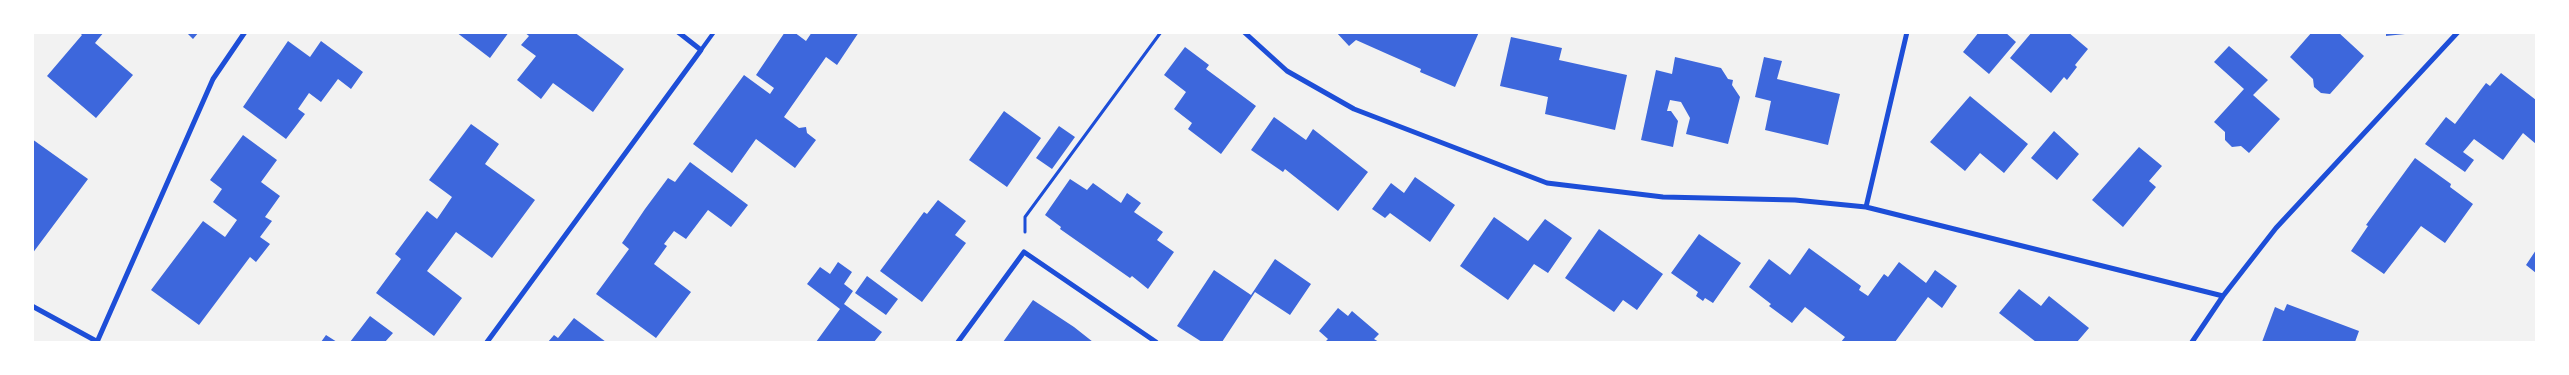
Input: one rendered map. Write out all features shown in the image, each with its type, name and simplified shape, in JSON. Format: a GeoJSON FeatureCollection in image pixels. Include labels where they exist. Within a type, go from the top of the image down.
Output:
{"type":"FeatureCollection","features":[{"type":"Feature","properties":{"kind":"street"},"geometry":{"type":"LineString","coordinates":[[32,306],[97,342],[213,79],[245,32]]}},
{"type":"Feature","properties":{"kind":"street"},"geometry":{"type":"LineString","coordinates":[[487,342],[701,50],[678,32]]}},
{"type":"Feature","properties":{"kind":"street"},"geometry":{"type":"LineString","coordinates":[[1244,32],[1287,71],[1354,109],[1547,183],[1663,197],[1795,200],[1866,207],[2223,296]]}},
{"type":"Feature","properties":{"kind":"street"},"geometry":{"type":"LineString","coordinates":[[1866,207],[1907,32]]}},
{"type":"Feature","properties":{"kind":"street"},"geometry":{"type":"LineString","coordinates":[[2192,342],[2223,296],[2276,228],[2458,32]]}},
{"type":"Feature","properties":{"kind":"street"},"geometry":{"type":"LineString","coordinates":[[958,342],[1024,252],[1156,342]]}},
{"type":"Feature","properties":{"kind":"lane"},"geometry":{"type":"LineString","coordinates":[[701,50],[714,32]]}},
{"type":"Feature","properties":{"kind":"path"},"geometry":{"type":"LineString","coordinates":[[1024,252],[1025,217],[1162,32]]}},
{"type":"Feature","properties":{"kind":"building"},"geometry":{"type":"Polygon","coordinates":[[[79,32],[104,32],[95,43],[133,75],[96,118],[47,76],[82,35],[79,32]]]}},
{"type":"Feature","properties":{"kind":"building"},"geometry":{"type":"Polygon","coordinates":[[[186,32],[199,32],[193,39],[186,32]]]}},
{"type":"Feature","properties":{"kind":"building"},"geometry":{"type":"Polygon","coordinates":[[[456,32],[509,32],[490,58],[456,32]]]}},
{"type":"Feature","properties":{"kind":"building"},"geometry":{"type":"Polygon","coordinates":[[[524,32],[574,32],[624,69],[593,112],[553,83],[541,99],[517,80],[536,56],[521,45],[529,36],[524,32]]]}},
{"type":"Feature","properties":{"kind":"building"},"geometry":{"type":"Polygon","coordinates":[[[785,32],[794,32],[806,41],[812,32],[859,32],[837,65],[826,57],[784,117],[799,128],[806,127],[807,133],[816,140],[795,168],[756,139],[732,173],[693,144],[744,75],[770,94],[774,88],[756,75],[785,32]]]}},
{"type":"Feature","properties":{"kind":"building"},"geometry":{"type":"Polygon","coordinates":[[[1336,32],[1479,32],[1455,87],[1420,72],[1421,69],[1356,40],[1349,46],[1336,32]]]}},
{"type":"Feature","properties":{"kind":"building"},"geometry":{"type":"Polygon","coordinates":[[[1979,32],[2005,32],[2016,42],[1989,74],[1963,52],[1979,32]]]}},
{"type":"Feature","properties":{"kind":"building"},"geometry":{"type":"Polygon","coordinates":[[[2032,32],[2068,32],[2088,49],[2075,65],[2077,67],[2067,80],[2064,77],[2051,93],[2010,58],[2032,32]]]}},
{"type":"Feature","properties":{"kind":"building"},"geometry":{"type":"Polygon","coordinates":[[[2312,32],[2338,32],[2364,56],[2330,94],[2321,93],[2314,87],[2313,79],[2290,57],[2312,32]]]}},
{"type":"Feature","properties":{"kind":"building"},"geometry":{"type":"Polygon","coordinates":[[[2386,32],[2404,32],[2405,34],[2386,36],[2386,32]]]}},
{"type":"Feature","properties":{"kind":"building"},"geometry":{"type":"Polygon","coordinates":[[[1511,37],[1562,48],[1559,60],[1627,75],[1615,130],[1545,114],[1548,97],[1500,86],[1511,37]]]}},
{"type":"Feature","properties":{"kind":"building"},"geometry":{"type":"Polygon","coordinates":[[[288,41],[310,57],[321,41],[363,72],[351,89],[338,79],[321,102],[309,93],[298,109],[305,114],[286,139],[243,107],[288,41]]]}},
{"type":"Feature","properties":{"kind":"building"},"geometry":{"type":"Polygon","coordinates":[[[2229,46],[2268,80],[2253,95],[2280,119],[2249,153],[2241,146],[2232,147],[2225,140],[2225,132],[2214,122],[2244,89],[2214,62],[2229,46]]]}},
{"type":"Feature","properties":{"kind":"building"},"geometry":{"type":"Polygon","coordinates":[[[1185,47],[1209,65],[1206,69],[1256,106],[1221,154],[1188,129],[1192,123],[1174,109],[1186,92],[1164,75],[1185,47]]]}},
{"type":"Feature","properties":{"kind":"building"},"geometry":{"type":"Polygon","coordinates":[[[1675,57],[1721,68],[1728,79],[1733,80],[1732,85],[1740,97],[1728,144],[1686,134],[1690,118],[1681,102],[1670,100],[1667,111],[1671,111],[1678,121],[1673,147],[1641,140],[1656,70],[1672,74],[1675,57]]]}},
{"type":"Feature","properties":{"kind":"building"},"geometry":{"type":"Polygon","coordinates":[[[1764,57],[1782,61],[1777,79],[1840,94],[1828,145],[1765,130],[1771,101],[1755,97],[1764,57]]]}},
{"type":"Feature","properties":{"kind":"building"},"geometry":{"type":"Polygon","coordinates":[[[2501,73],[2536,100],[2536,144],[2523,133],[2503,160],[2474,139],[2463,152],[2474,160],[2465,172],[2425,144],[2446,117],[2455,124],[2486,83],[2490,86],[2501,73]]]}},
{"type":"Feature","properties":{"kind":"building"},"geometry":{"type":"Polygon","coordinates":[[[1970,96],[2028,144],[2004,173],[1980,153],[1965,171],[1930,142],[1970,96]]]}},
{"type":"Feature","properties":{"kind":"building"},"geometry":{"type":"Polygon","coordinates":[[[1004,111],[1041,138],[1007,187],[969,160],[1004,111]]]}},
{"type":"Feature","properties":{"kind":"building"},"geometry":{"type":"Polygon","coordinates":[[[1274,117],[1306,140],[1313,129],[1368,172],[1338,211],[1285,169],[1283,172],[1251,150],[1274,117]]]}},
{"type":"Feature","properties":{"kind":"building"},"geometry":{"type":"Polygon","coordinates":[[[471,124],[499,144],[485,164],[535,200],[492,258],[456,232],[427,271],[462,298],[434,336],[376,293],[401,259],[395,254],[427,211],[437,219],[452,197],[429,180],[471,124]]]}},
{"type":"Feature","properties":{"kind":"building"},"geometry":{"type":"Polygon","coordinates":[[[1059,126],[1075,137],[1052,169],[1036,158],[1059,126]]]}},
{"type":"Feature","properties":{"kind":"building"},"geometry":{"type":"Polygon","coordinates":[[[2054,131],[2079,154],[2057,180],[2031,158],[2054,131]]]}},
{"type":"Feature","properties":{"kind":"building"},"geometry":{"type":"Polygon","coordinates":[[[243,135],[277,160],[261,182],[280,196],[265,217],[272,221],[260,237],[270,244],[256,262],[250,257],[199,325],[151,290],[203,221],[225,237],[237,220],[213,202],[222,189],[210,180],[243,135]]]}},
{"type":"Feature","properties":{"kind":"building"},"geometry":{"type":"Polygon","coordinates":[[[32,139],[88,179],[32,254],[32,139]]]}},
{"type":"Feature","properties":{"kind":"building"},"geometry":{"type":"Polygon","coordinates":[[[2139,147],[2162,166],[2149,181],[2156,187],[2123,227],[2092,200],[2139,147]]]}},
{"type":"Feature","properties":{"kind":"building"},"geometry":{"type":"Polygon","coordinates":[[[2415,158],[2451,184],[2450,187],[2473,204],[2445,243],[2421,226],[2384,274],[2351,251],[2368,226],[2366,225],[2415,158]]]}},
{"type":"Feature","properties":{"kind":"building"},"geometry":{"type":"Polygon","coordinates":[[[690,162],[748,205],[731,227],[708,210],[686,239],[674,231],[664,244],[667,246],[654,264],[691,292],[656,338],[596,294],[629,249],[622,243],[645,209],[668,178],[675,182],[690,162]]]}},
{"type":"Feature","properties":{"kind":"building"},"geometry":{"type":"Polygon","coordinates":[[[1415,177],[1455,205],[1430,242],[1390,213],[1385,218],[1372,209],[1391,183],[1404,193],[1415,177]]]}},
{"type":"Feature","properties":{"kind":"building"},"geometry":{"type":"Polygon","coordinates":[[[1070,179],[1087,190],[1093,183],[1121,203],[1127,193],[1141,203],[1134,212],[1163,232],[1157,240],[1174,252],[1148,289],[1132,276],[1130,278],[1060,229],[1061,227],[1045,215],[1070,179]]]}},
{"type":"Feature","properties":{"kind":"building"},"geometry":{"type":"Polygon","coordinates":[[[938,200],[966,221],[955,235],[966,243],[922,302],[880,271],[924,212],[927,214],[938,200]]]}},
{"type":"Feature","properties":{"kind":"building"},"geometry":{"type":"Polygon","coordinates":[[[1494,217],[1528,241],[1545,219],[1572,238],[1548,273],[1534,264],[1508,300],[1460,266],[1494,217]]]}},
{"type":"Feature","properties":{"kind":"building"},"geometry":{"type":"Polygon","coordinates":[[[1599,229],[1663,274],[1637,310],[1623,300],[1614,312],[1565,278],[1599,229]]]}},
{"type":"Feature","properties":{"kind":"building"},"geometry":{"type":"Polygon","coordinates":[[[1699,234],[1741,263],[1713,303],[1705,298],[1703,301],[1696,296],[1698,292],[1671,273],[1699,234]]]}},
{"type":"Feature","properties":{"kind":"building"},"geometry":{"type":"Polygon","coordinates":[[[1809,248],[1861,286],[1859,290],[1868,296],[1884,274],[1888,277],[1899,262],[1926,283],[1935,270],[1957,286],[1942,308],[1928,297],[1895,342],[1841,342],[1845,337],[1805,307],[1792,323],[1769,306],[1771,304],[1749,287],[1769,259],[1790,275],[1809,248]]]}},
{"type":"Feature","properties":{"kind":"building"},"geometry":{"type":"Polygon","coordinates":[[[2536,250],[2536,273],[2526,265],[2536,250]]]}},
{"type":"Feature","properties":{"kind":"building"},"geometry":{"type":"Polygon","coordinates":[[[1275,259],[1311,284],[1290,315],[1255,292],[1222,342],[1202,342],[1177,326],[1214,270],[1251,295],[1275,259]]]}},
{"type":"Feature","properties":{"kind":"building"},"geometry":{"type":"Polygon","coordinates":[[[838,262],[852,272],[844,284],[853,291],[844,304],[882,332],[874,342],[816,342],[840,309],[807,284],[820,267],[830,274],[838,262]]]}},
{"type":"Feature","properties":{"kind":"building"},"geometry":{"type":"Polygon","coordinates":[[[867,276],[898,299],[886,315],[855,293],[867,276]]]}},
{"type":"Feature","properties":{"kind":"building"},"geometry":{"type":"Polygon","coordinates":[[[2019,289],[2041,306],[2049,296],[2089,328],[2077,342],[2036,342],[1999,313],[2019,289]]]}},
{"type":"Feature","properties":{"kind":"building"},"geometry":{"type":"Polygon","coordinates":[[[1033,300],[1074,327],[1093,342],[1003,342],[1033,300]]]}},
{"type":"Feature","properties":{"kind":"building"},"geometry":{"type":"Polygon","coordinates":[[[2287,304],[2359,331],[2355,342],[2262,342],[2275,307],[2284,311],[2287,304]]]}},
{"type":"Feature","properties":{"kind":"building"},"geometry":{"type":"Polygon","coordinates":[[[1338,308],[1348,316],[1352,311],[1379,334],[1374,339],[1379,342],[1325,342],[1328,339],[1319,331],[1338,308]]]}},
{"type":"Feature","properties":{"kind":"building"},"geometry":{"type":"Polygon","coordinates":[[[370,316],[393,333],[385,342],[350,342],[370,316]]]}},
{"type":"Feature","properties":{"kind":"building"},"geometry":{"type":"Polygon","coordinates":[[[574,318],[606,342],[548,342],[554,335],[558,338],[574,318]]]}},
{"type":"Feature","properties":{"kind":"building"},"geometry":{"type":"Polygon","coordinates":[[[326,335],[337,342],[321,342],[326,335]]]}}]}
